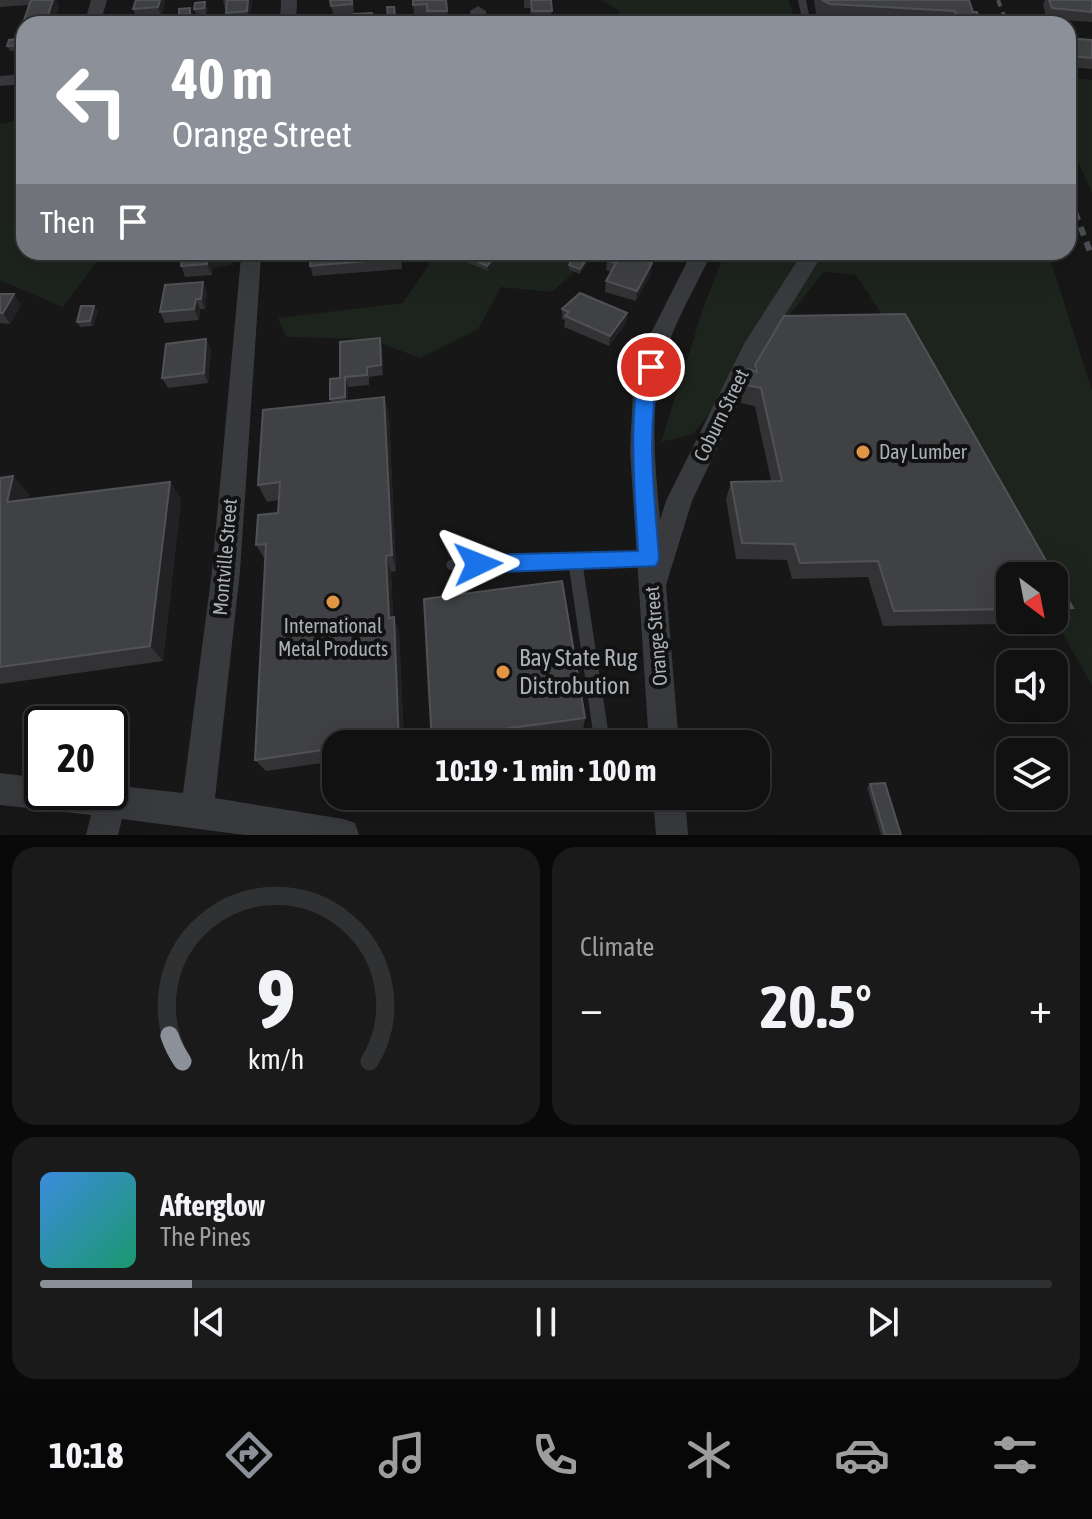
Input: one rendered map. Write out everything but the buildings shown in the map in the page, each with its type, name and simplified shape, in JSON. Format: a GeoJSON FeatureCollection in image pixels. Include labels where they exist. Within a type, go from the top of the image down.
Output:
{"type":"FeatureCollection","features":[{"type":"Feature","properties":{"kind":"street","name":"Montville Street"},"geometry":{"type":"LineString","coordinates":[[197,811],[226,571],[251,260]]}},
{"type":"Feature","properties":{"kind":"street","name":"Orange Street"},"geometry":{"type":"LineString","coordinates":[[663,730],[642,450],[645,392],[657,343],[698,260]]}},
{"type":"Feature","properties":{"kind":"street","name":"Coburn Street"},"geometry":{"type":"LineString","coordinates":[[653,590],[679,501],[753,348],[809,260]]}},
{"type":"Feature","properties":{"kind":"street"},"geometry":{"type":"LineString","coordinates":[[0,789],[24,792]]}},
{"type":"Feature","properties":{"kind":"street"},"geometry":{"type":"LineString","coordinates":[[128,803],[343,835]]}},
{"type":"Feature","properties":{"kind":"street"},"geometry":{"type":"LineString","coordinates":[[102,835],[109,810]]}},
{"type":"Feature","properties":{"kind":"street"},"geometry":{"type":"LineString","coordinates":[[670,810],[672,835]]}},
{"type":"Feature","properties":{"kind":"lane"},"geometry":{"type":"LineString","coordinates":[[453,565],[649,559]]}},
{"type":"Feature","properties":{"kind":"lane"},"geometry":{"type":"LineString","coordinates":[[575,561],[601,730]]}},
{"type":"Feature","properties":{"kind":"shaded area"},"geometry":{"type":"Polygon","coordinates":[[[602,0],[789,0],[794,16],[617,16],[619,11],[602,0]]]}},
{"type":"Feature","properties":{"kind":"shaded area"},"geometry":{"type":"Polygon","coordinates":[[[1076,78],[1092,80],[1092,193],[1076,157],[1076,78]]]}},
{"type":"Feature","properties":{"kind":"shaded area"},"geometry":{"type":"Polygon","coordinates":[[[16,121],[16,260],[98,260],[63,307],[0,280],[0,124],[16,121]]]}},
{"type":"Feature","properties":{"kind":"shaded area"},"geometry":{"type":"Polygon","coordinates":[[[432,260],[588,260],[552,292],[501,287],[478,329],[420,358],[369,339],[286,337],[278,318],[403,303],[432,260]]]}},
{"type":"Feature","properties":{"kind":"shaded area"},"geometry":{"type":"Polygon","coordinates":[[[722,260],[1051,260],[1092,391],[1092,685],[1063,634],[1068,634],[1068,562],[1045,562],[856,275],[824,272],[693,434],[661,442],[722,260]]]}},
{"type":"Feature","properties":{"kind":"railway"},"geometry":{"type":"LineString","coordinates":[[998,0],[1004,16]]}},
{"type":"Feature","properties":{"kind":"railway"},"geometry":{"type":"LineString","coordinates":[[1076,215],[1092,257]]}},
{"type":"Feature","properties":{"kind":"place","name":"Day Lumber"},"geometry":{"type":"Point","coordinates":[863,452]}},
{"type":"Feature","properties":{"kind":"place","name":"International Metal Products"},"geometry":{"type":"Point","coordinates":[333,602]}},
{"type":"Feature","properties":{"kind":"place","name":"Bay State Rug Distrobution"},"geometry":{"type":"Point","coordinates":[503,672]}},
{"type":"Feature","properties":{"kind":"route"},"geometry":{"type":"LineString","coordinates":[[478,564],[649,559],[642,450],[645,392],[651,367]]}}]}
